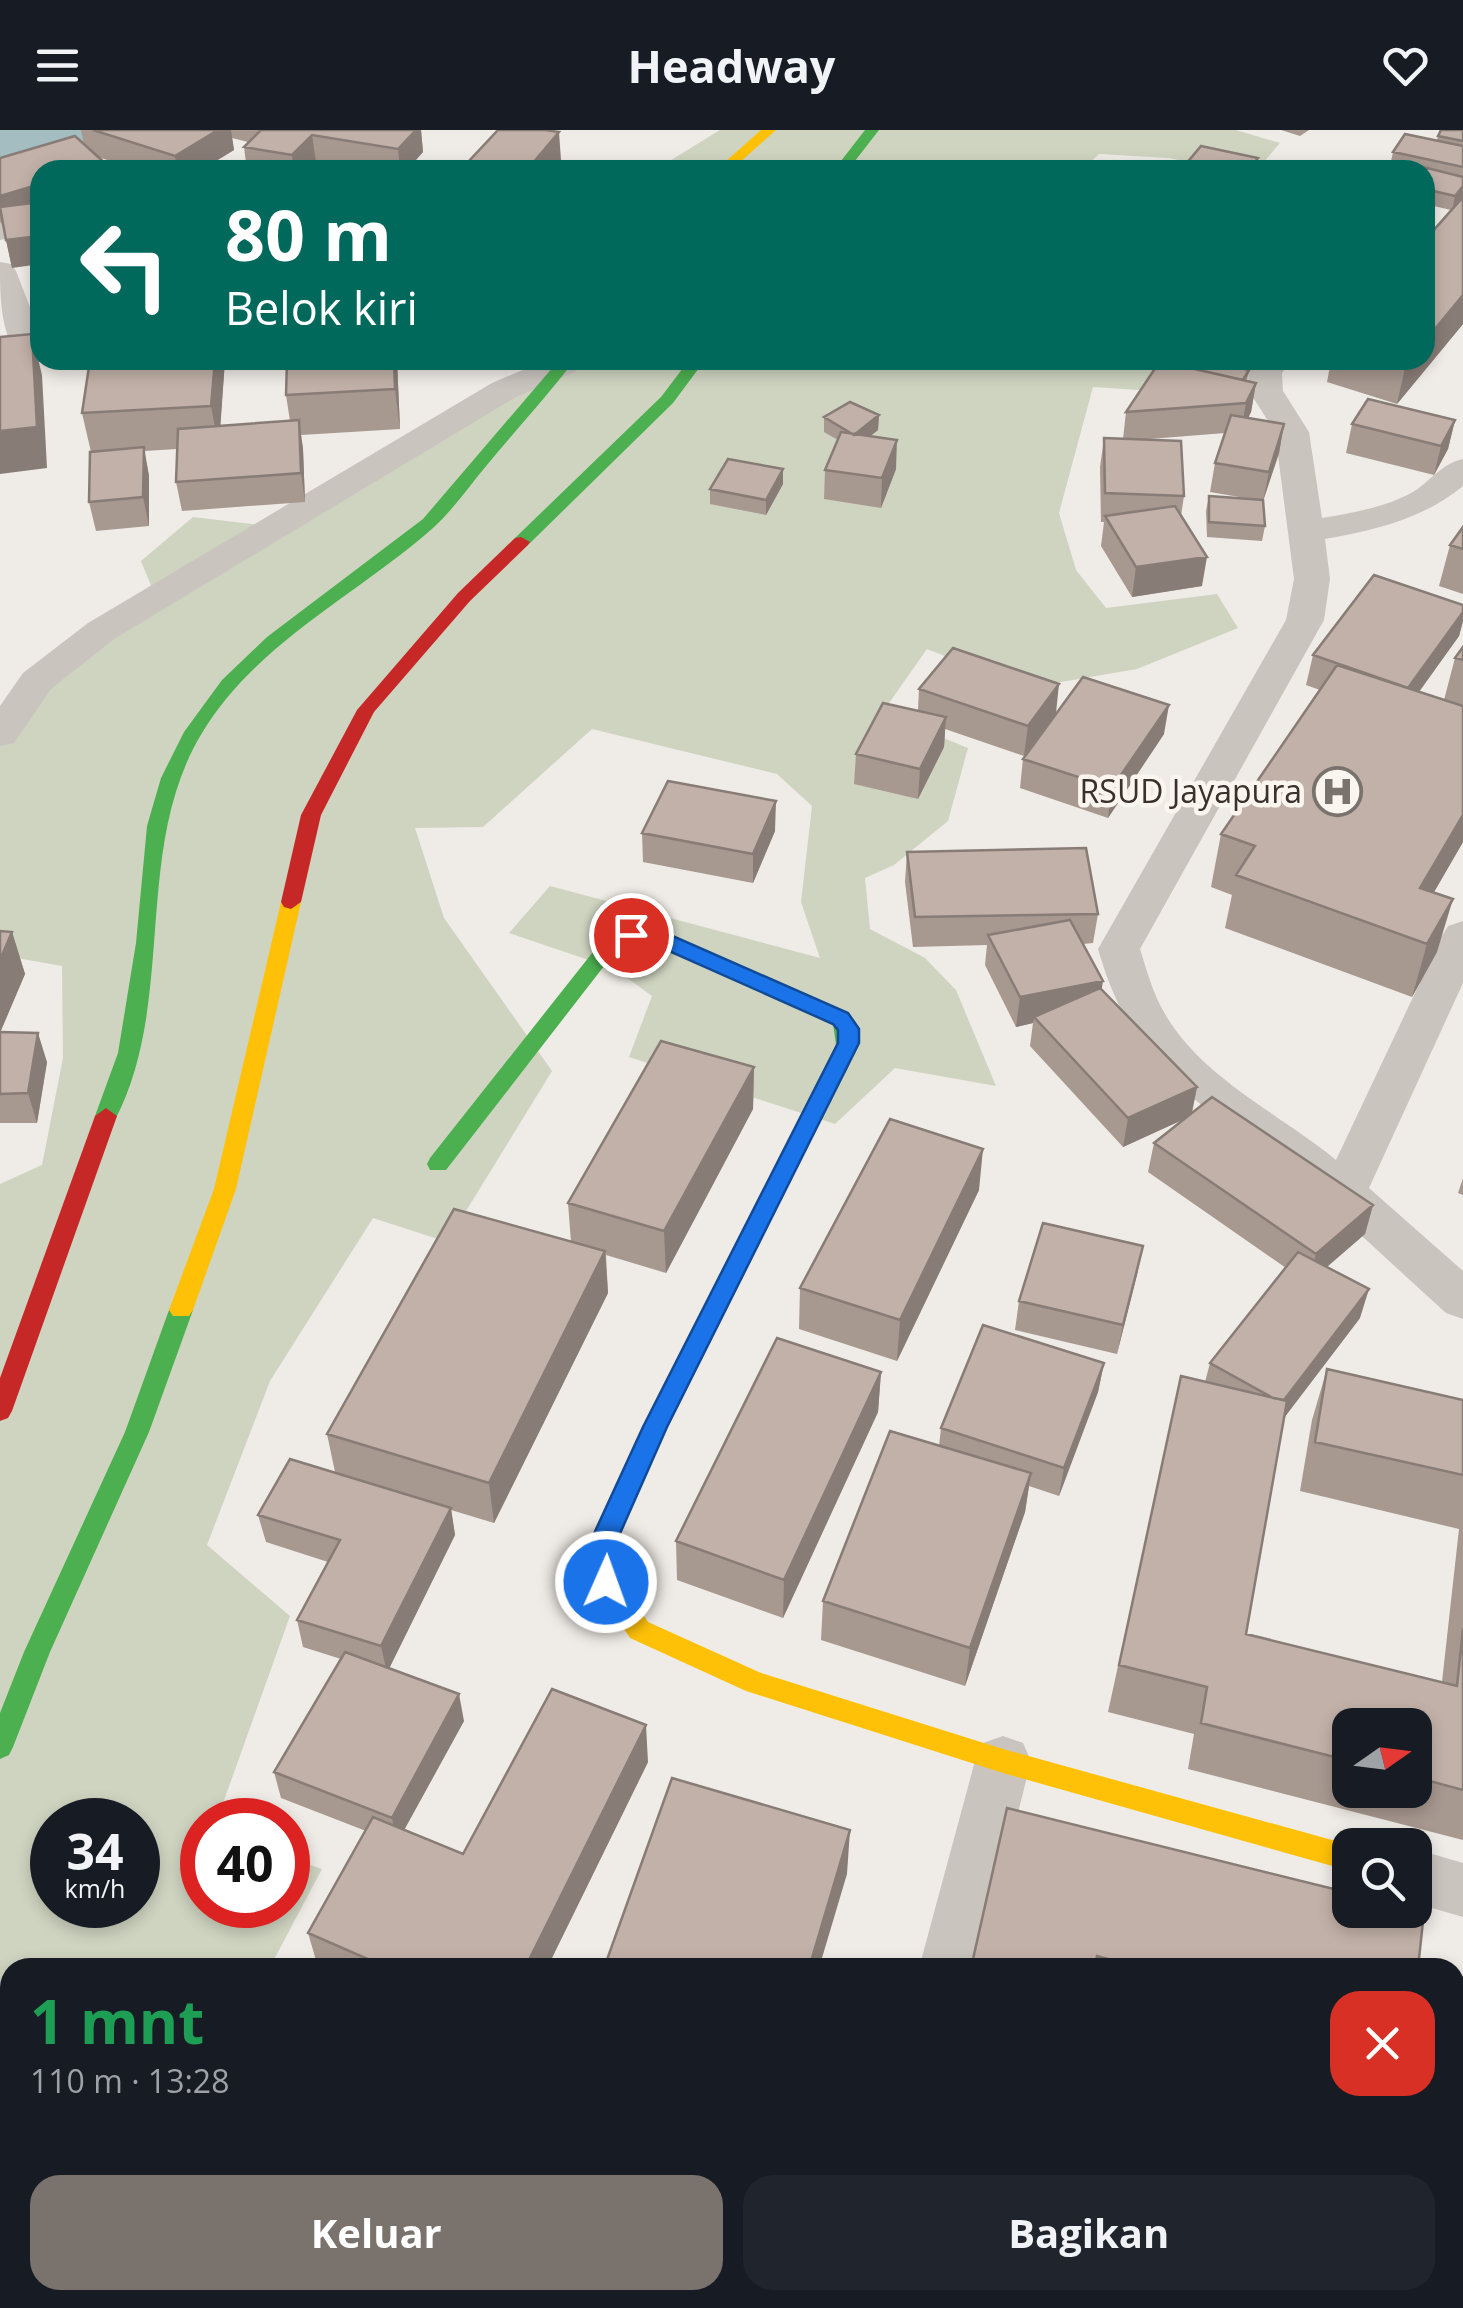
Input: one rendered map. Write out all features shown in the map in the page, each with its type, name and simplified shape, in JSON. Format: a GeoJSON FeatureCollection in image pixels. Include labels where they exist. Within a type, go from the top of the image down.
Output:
{"type":"FeatureCollection","features":[{"type":"Feature","properties":{"kind":"main road"},"geometry":{"type":"LineString","coordinates":[[734,160],[769,130]]}},
{"type":"Feature","properties":{"kind":"main road"},"geometry":{"type":"LineString","coordinates":[[850,160],[872,130]]}},
{"type":"Feature","properties":{"kind":"main road"},"geometry":{"type":"LineString","coordinates":[[0,1411],[129,1052],[146,943],[156,826],[170,778],[194,732],[228,684],[273,641],[429,523],[559,370]]}},
{"type":"Feature","properties":{"kind":"main road"},"geometry":{"type":"LineString","coordinates":[[0,1747],[38,1652],[138,1432],[225,1189],[310,816],[366,710],[464,597],[667,400],[690,370]]}},
{"type":"Feature","properties":{"kind":"main road"},"geometry":{"type":"LineString","coordinates":[[438,1164],[612,943],[631,935],[652,935],[841,1018],[849,1029],[848,1043],[655,1427],[605,1538],[606,1582],[639,1630],[755,1683],[1004,1761],[1332,1853]]}},
{"type":"Feature","properties":{"kind":"street"},"geometry":{"type":"LineString","coordinates":[[0,231],[30,224]]}},
{"type":"Feature","properties":{"kind":"street"},"geometry":{"type":"LineString","coordinates":[[0,271],[24,356]]}},
{"type":"Feature","properties":{"kind":"street"},"geometry":{"type":"LineString","coordinates":[[0,734],[37,681],[101,631],[491,397],[550,370]]}},
{"type":"Feature","properties":{"kind":"street"},"geometry":{"type":"LineString","coordinates":[[1267,370],[1266,391],[1292,432],[1312,578],[1306,620],[1119,949],[1126,980],[1152,1032],[1191,1078],[1284,1142],[1463,1300]]}},
{"type":"Feature","properties":{"kind":"street"},"geometry":{"type":"LineString","coordinates":[[1303,532],[1366,521],[1410,506],[1426,499],[1463,470]]}},
{"type":"Feature","properties":{"kind":"street"},"geometry":{"type":"LineString","coordinates":[[1344,1192],[1463,936]]}},
{"type":"Feature","properties":{"kind":"street"},"geometry":{"type":"LineString","coordinates":[[952,1958],[1004,1761]]}},
{"type":"Feature","properties":{"kind":"street"},"geometry":{"type":"LineString","coordinates":[[1432,1881],[1463,1890]]}},
{"type":"Feature","properties":{"kind":"green space"},"geometry":{"type":"Polygon","coordinates":[[[720,130],[1236,130],[1280,143],[1266,160],[1178,160],[1099,154],[1093,160],[671,160],[720,130]]]}},
{"type":"Feature","properties":{"kind":"green space"},"geometry":{"type":"Polygon","coordinates":[[[526,370],[1163,370],[1154,391],[1093,387],[1059,513],[1076,570],[1106,608],[1217,594],[1238,628],[1137,669],[1026,688],[927,649],[882,713],[968,748],[948,821],[894,865],[865,878],[870,929],[925,958],[956,990],[996,1086],[895,1068],[835,1124],[629,1057],[652,996],[615,969],[509,933],[550,886],[820,958],[801,902],[812,806],[777,774],[592,729],[483,827],[415,828],[444,918],[552,1071],[447,1242],[373,1218],[270,1381],[207,1545],[290,1616],[225,1798],[180,1798],[180,1928],[291,1928],[275,1958],[0,1958],[0,1184],[42,1165],[63,1058],[62,966],[0,955],[0,718],[159,605],[141,561],[193,517],[269,526],[351,493],[526,370]]]}},
{"type":"Feature","properties":{"kind":"green space"},"geometry":{"type":"Polygon","coordinates":[[[310,1865],[322,1869],[310,1892],[310,1865]]]}},
{"type":"Feature","properties":{"kind":"building"},"geometry":{"type":"Polygon","coordinates":[[[93,130],[218,130],[175,156],[93,130]]]}},
{"type":"Feature","properties":{"kind":"building"},"geometry":{"type":"Polygon","coordinates":[[[261,130],[416,130],[398,149],[312,135],[292,155],[244,147],[261,130]]]}},
{"type":"Feature","properties":{"kind":"building"},"geometry":{"type":"Polygon","coordinates":[[[498,130],[559,132],[535,160],[470,160],[498,130]]]}},
{"type":"Feature","properties":{"kind":"building"},"geometry":{"type":"Polygon","coordinates":[[[1441,130],[1463,130],[1463,141],[1438,136],[1441,130]]]}},
{"type":"Feature","properties":{"kind":"building"},"geometry":{"type":"Polygon","coordinates":[[[1405,134],[1463,146],[1463,167],[1435,160],[1393,152],[1405,134]]]}},
{"type":"Feature","properties":{"kind":"building"},"geometry":{"type":"Polygon","coordinates":[[[75,136],[101,160],[30,160],[30,187],[0,196],[0,158],[75,136]]]}},
{"type":"Feature","properties":{"kind":"building"},"geometry":{"type":"Polygon","coordinates":[[[1201,146],[1258,158],[1256,160],[1189,160],[1201,146]]]}},
{"type":"Feature","properties":{"kind":"building"},"geometry":{"type":"Polygon","coordinates":[[[1435,170],[1463,177],[1463,186],[1455,196],[1435,191],[1435,170]]]}},
{"type":"Feature","properties":{"kind":"building"},"geometry":{"type":"Polygon","coordinates":[[[1463,197],[1463,295],[1435,329],[1435,229],[1463,197]]]}},
{"type":"Feature","properties":{"kind":"building"},"geometry":{"type":"Polygon","coordinates":[[[30,203],[30,237],[6,240],[0,207],[30,203]]]}},
{"type":"Feature","properties":{"kind":"building"},"geometry":{"type":"Polygon","coordinates":[[[30,334],[37,427],[0,431],[0,337],[30,334]]]}},
{"type":"Feature","properties":{"kind":"building"},"geometry":{"type":"Polygon","coordinates":[[[88,370],[214,370],[211,406],[82,413],[88,370]]]}},
{"type":"Feature","properties":{"kind":"building"},"geometry":{"type":"Polygon","coordinates":[[[287,370],[394,370],[395,389],[286,395],[287,370]]]}},
{"type":"Feature","properties":{"kind":"building"},"geometry":{"type":"Polygon","coordinates":[[[1154,370],[1199,370],[1256,383],[1246,403],[1126,412],[1154,370]]]}},
{"type":"Feature","properties":{"kind":"building"},"geometry":{"type":"Polygon","coordinates":[[[1199,370],[1249,370],[1243,380],[1199,370]]]}},
{"type":"Feature","properties":{"kind":"building"},"geometry":{"type":"Polygon","coordinates":[[[1368,399],[1455,420],[1441,446],[1352,424],[1368,399]]]}},
{"type":"Feature","properties":{"kind":"building"},"geometry":{"type":"Polygon","coordinates":[[[850,402],[879,415],[854,435],[824,417],[850,402]]]}},
{"type":"Feature","properties":{"kind":"building"},"geometry":{"type":"Polygon","coordinates":[[[1231,415],[1284,424],[1269,472],[1215,463],[1231,415]]]}},
{"type":"Feature","properties":{"kind":"building"},"geometry":{"type":"Polygon","coordinates":[[[299,420],[301,473],[176,482],[178,429],[299,420]]]}},
{"type":"Feature","properties":{"kind":"building"},"geometry":{"type":"Polygon","coordinates":[[[841,432],[897,440],[882,478],[825,470],[841,432]]]}},
{"type":"Feature","properties":{"kind":"building"},"geometry":{"type":"Polygon","coordinates":[[[1104,438],[1181,441],[1184,496],[1105,493],[1104,438]]]}},
{"type":"Feature","properties":{"kind":"building"},"geometry":{"type":"Polygon","coordinates":[[[144,447],[143,497],[89,502],[90,452],[144,447]]]}},
{"type":"Feature","properties":{"kind":"building"},"geometry":{"type":"Polygon","coordinates":[[[728,459],[783,469],[766,500],[710,489],[728,459]]]}},
{"type":"Feature","properties":{"kind":"building"},"geometry":{"type":"Polygon","coordinates":[[[1209,496],[1263,500],[1265,526],[1209,522],[1209,496]]]}},
{"type":"Feature","properties":{"kind":"building"},"geometry":{"type":"Polygon","coordinates":[[[1175,506],[1207,557],[1136,567],[1105,516],[1175,506]]]}},
{"type":"Feature","properties":{"kind":"building"},"geometry":{"type":"Polygon","coordinates":[[[1463,527],[1463,549],[1450,545],[1463,527]]]}},
{"type":"Feature","properties":{"kind":"building"},"geometry":{"type":"Polygon","coordinates":[[[1374,575],[1463,605],[1463,612],[1408,688],[1313,655],[1374,575]]]}},
{"type":"Feature","properties":{"kind":"building"},"geometry":{"type":"Polygon","coordinates":[[[953,648],[1059,684],[1028,726],[919,689],[953,648]]]}},
{"type":"Feature","properties":{"kind":"building"},"geometry":{"type":"Polygon","coordinates":[[[1337,665],[1463,706],[1463,815],[1420,888],[1453,899],[1427,944],[1236,875],[1255,846],[1221,834],[1337,665]]]}},
{"type":"Feature","properties":{"kind":"building"},"geometry":{"type":"Polygon","coordinates":[[[1083,677],[1169,705],[1112,788],[1023,759],[1083,677]]]}},
{"type":"Feature","properties":{"kind":"building"},"geometry":{"type":"Polygon","coordinates":[[[883,703],[946,717],[920,769],[856,754],[883,703]]]}},
{"type":"Feature","properties":{"kind":"building"},"geometry":{"type":"Polygon","coordinates":[[[668,781],[776,801],[753,854],[642,833],[668,781]]]}},
{"type":"Feature","properties":{"kind":"building"},"geometry":{"type":"Polygon","coordinates":[[[1086,848],[1098,914],[915,917],[907,852],[1086,848]]]}},
{"type":"Feature","properties":{"kind":"building"},"geometry":{"type":"Polygon","coordinates":[[[1070,920],[1103,981],[1020,997],[988,935],[1070,920]]]}},
{"type":"Feature","properties":{"kind":"building"},"geometry":{"type":"Polygon","coordinates":[[[0,931],[12,932],[0,960],[0,931]]]}},
{"type":"Feature","properties":{"kind":"building"},"geometry":{"type":"Polygon","coordinates":[[[1100,988],[1197,1087],[1128,1118],[1034,1017],[1100,988]]]}},
{"type":"Feature","properties":{"kind":"building"},"geometry":{"type":"Polygon","coordinates":[[[0,1032],[38,1033],[28,1093],[0,1094],[0,1032]]]}},
{"type":"Feature","properties":{"kind":"building"},"geometry":{"type":"Polygon","coordinates":[[[661,1041],[754,1067],[664,1231],[568,1203],[661,1041]]]}},
{"type":"Feature","properties":{"kind":"building"},"geometry":{"type":"Polygon","coordinates":[[[1212,1097],[1373,1205],[1316,1254],[1154,1143],[1212,1097]]]}},
{"type":"Feature","properties":{"kind":"building"},"geometry":{"type":"Polygon","coordinates":[[[890,1119],[983,1149],[900,1320],[800,1288],[890,1119]]]}},
{"type":"Feature","properties":{"kind":"building"},"geometry":{"type":"Polygon","coordinates":[[[454,1209],[605,1251],[489,1483],[327,1434],[454,1209]]]}},
{"type":"Feature","properties":{"kind":"building"},"geometry":{"type":"Polygon","coordinates":[[[1043,1223],[1143,1246],[1123,1325],[1019,1301],[1043,1223]]]}},
{"type":"Feature","properties":{"kind":"building"},"geometry":{"type":"Polygon","coordinates":[[[1298,1252],[1369,1289],[1284,1400],[1273,1398],[1210,1363],[1298,1252]]]}},
{"type":"Feature","properties":{"kind":"building"},"geometry":{"type":"Polygon","coordinates":[[[983,1325],[1104,1363],[1064,1468],[941,1428],[983,1325]]]}},
{"type":"Feature","properties":{"kind":"building"},"geometry":{"type":"Polygon","coordinates":[[[777,1338],[881,1372],[784,1580],[676,1541],[777,1338]]]}},
{"type":"Feature","properties":{"kind":"building"},"geometry":{"type":"Polygon","coordinates":[[[1327,1369],[1463,1400],[1463,1475],[1315,1442],[1327,1369]]]}},
{"type":"Feature","properties":{"kind":"building"},"geometry":{"type":"Polygon","coordinates":[[[1181,1376],[1287,1401],[1246,1634],[1457,1686],[1463,1629],[1463,1790],[1432,1782],[1432,1708],[1332,1708],[1332,1756],[1201,1723],[1207,1687],[1119,1665],[1181,1376]]]}},
{"type":"Feature","properties":{"kind":"building"},"geometry":{"type":"Polygon","coordinates":[[[890,1431],[1031,1473],[970,1648],[823,1601],[890,1431]]]}},
{"type":"Feature","properties":{"kind":"building"},"geometry":{"type":"Polygon","coordinates":[[[290,1459],[451,1508],[381,1646],[297,1620],[340,1540],[258,1515],[290,1459]]]}},
{"type":"Feature","properties":{"kind":"building"},"geometry":{"type":"Polygon","coordinates":[[[345,1652],[459,1694],[392,1818],[274,1772],[345,1652]]]}},
{"type":"Feature","properties":{"kind":"building"},"geometry":{"type":"Polygon","coordinates":[[[552,1689],[646,1725],[530,1958],[365,1958],[308,1933],[373,1817],[463,1854],[552,1689]]]}},
{"type":"Feature","properties":{"kind":"building"},"geometry":{"type":"Polygon","coordinates":[[[672,1778],[850,1830],[812,1958],[608,1958],[672,1778]]]}},
{"type":"Feature","properties":{"kind":"building"},"geometry":{"type":"Polygon","coordinates":[[[1007,1808],[1332,1889],[1332,1928],[1422,1928],[1419,1958],[973,1958],[1007,1808]]]}},
{"type":"Feature","properties":{"kind":"waterway"},"geometry":{"type":"LineString","coordinates":[[0,151],[66,130]]}},
{"type":"Feature","properties":{"kind":"traffic: fast"},"geometry":{"type":"LineString","coordinates":[[849,160],[872,130]]}},
{"type":"Feature","properties":{"kind":"traffic: fast"},"geometry":{"type":"LineString","coordinates":[[106,1116],[129,1053],[146,943],[157,826],[170,778],[193,732],[228,684],[273,641],[429,523],[559,370]]}},
{"type":"Feature","properties":{"kind":"traffic: fast"},"geometry":{"type":"LineString","coordinates":[[521,542],[667,400],[690,370]]}},
{"type":"Feature","properties":{"kind":"traffic: fast"},"geometry":{"type":"LineString","coordinates":[[438,1164],[611,943],[631,935],[652,935],[841,1018],[847,1045],[826,1088]]}},
{"type":"Feature","properties":{"kind":"traffic: fast"},"geometry":{"type":"LineString","coordinates":[[0,1747],[37,1652],[137,1432],[181,1310]]}},
{"type":"Feature","properties":{"kind":"traffic: slow"},"geometry":{"type":"LineString","coordinates":[[734,160],[769,130]]}},
{"type":"Feature","properties":{"kind":"traffic: slow"},"geometry":{"type":"LineString","coordinates":[[181,1310],[225,1189],[291,902]]}},
{"type":"Feature","properties":{"kind":"traffic: slow"},"geometry":{"type":"LineString","coordinates":[[605,1539],[606,1582],[639,1630],[755,1683],[1003,1761],[1332,1853]]}},
{"type":"Feature","properties":{"kind":"traffic: jam"},"geometry":{"type":"LineString","coordinates":[[291,902],[311,815],[366,710],[464,597],[521,542]]}},
{"type":"Feature","properties":{"kind":"traffic: jam"},"geometry":{"type":"LineString","coordinates":[[605,1539],[655,1427],[826,1088]]}},
{"type":"Feature","properties":{"kind":"traffic: jam"},"geometry":{"type":"LineString","coordinates":[[0,1411],[106,1116]]}},
{"type":"Feature","properties":{"kind":"place","name":"RSUD Jayapura"},"geometry":{"type":"Point","coordinates":[1337,792]}},
{"type":"Feature","properties":{"kind":"route"},"geometry":{"type":"LineString","coordinates":[[606,1582],[605,1538],[655,1427],[848,1043],[849,1029],[841,1018],[652,935],[631,935]]}}]}
